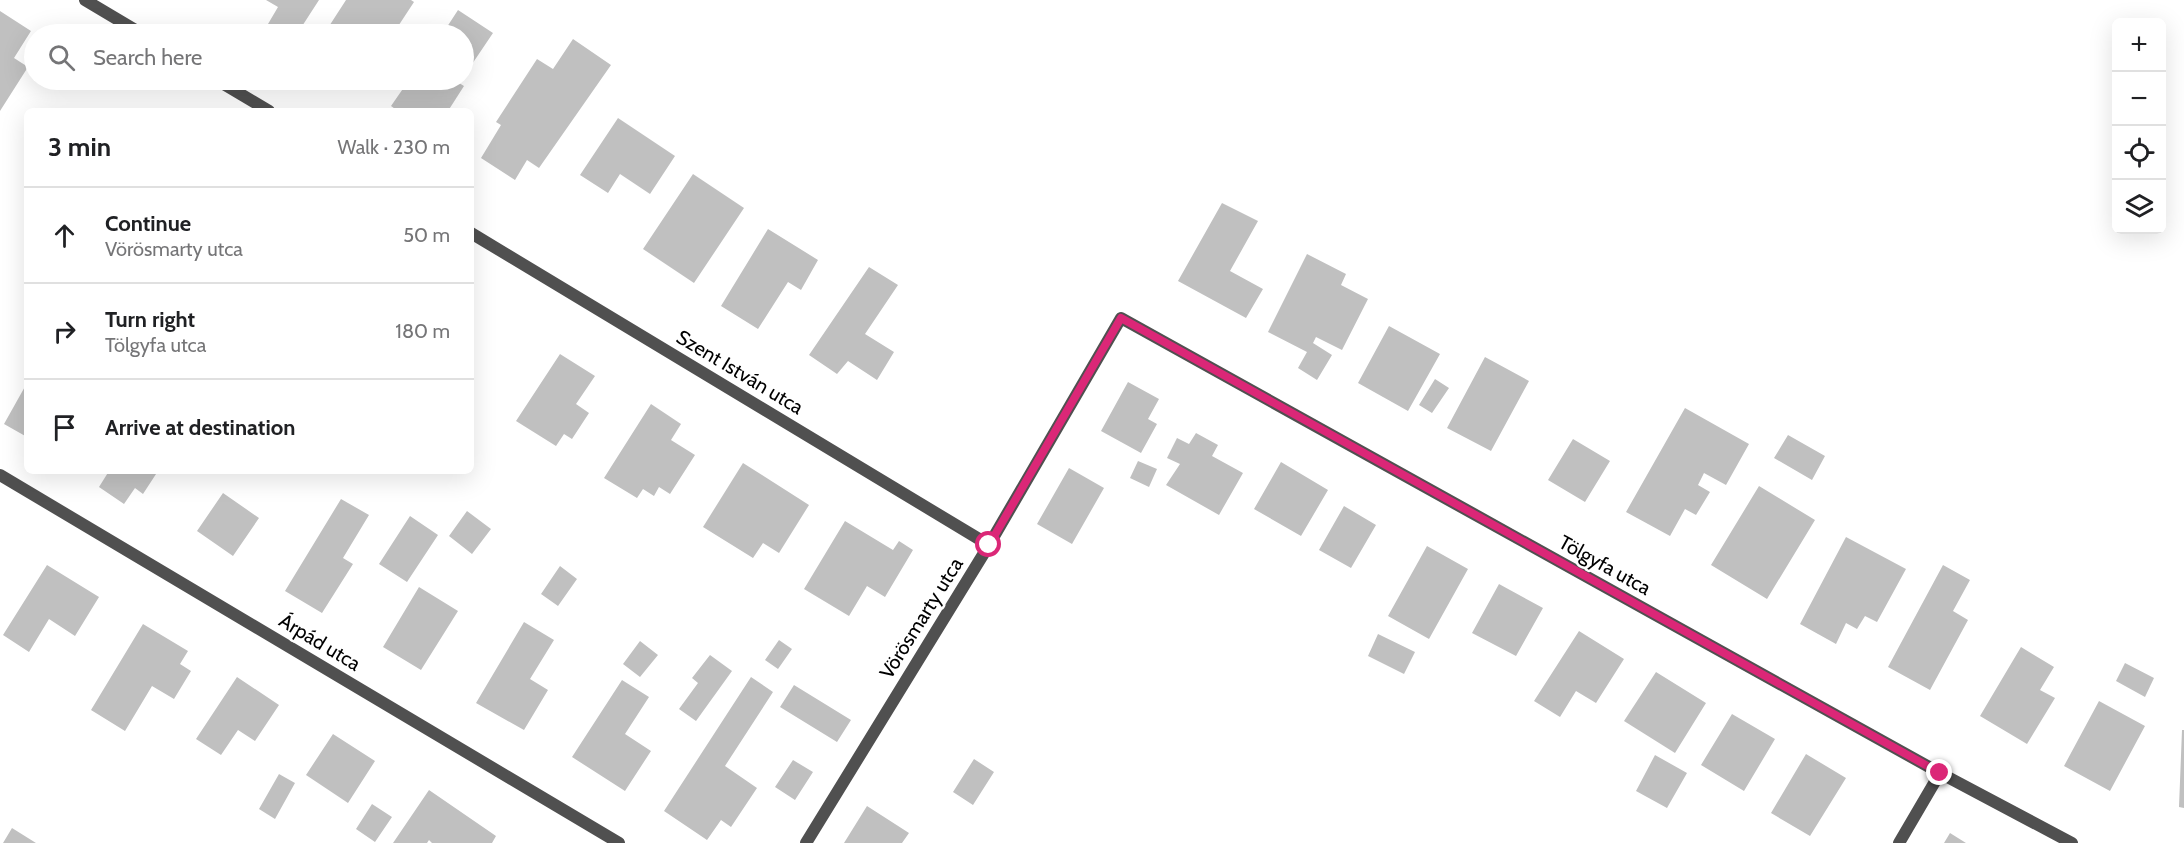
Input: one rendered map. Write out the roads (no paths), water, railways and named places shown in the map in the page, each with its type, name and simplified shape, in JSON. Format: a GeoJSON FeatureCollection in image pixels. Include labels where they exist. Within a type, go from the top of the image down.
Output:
{"type":"FeatureCollection","features":[{"type":"Feature","properties":{"kind":"street"},"geometry":{"type":"LineString","coordinates":[[85,0],[125,24]]}},
{"type":"Feature","properties":{"kind":"street"},"geometry":{"type":"LineString","coordinates":[[234,90],[264,108]]}},
{"type":"Feature","properties":{"kind":"street","name":"Szent István utca"},"geometry":{"type":"LineString","coordinates":[[474,235],[989,545]]}},
{"type":"Feature","properties":{"kind":"street","name":"Vörösmarty utca"},"geometry":{"type":"LineString","coordinates":[[806,843],[989,545],[1121,318]]}},
{"type":"Feature","properties":{"kind":"street","name":"Tölgyfa utca"},"geometry":{"type":"LineString","coordinates":[[1121,318],[1940,773],[2072,843]]}},
{"type":"Feature","properties":{"kind":"street","name":"Árpád utca"},"geometry":{"type":"LineString","coordinates":[[0,475],[619,843]]}},
{"type":"Feature","properties":{"kind":"street"},"geometry":{"type":"LineString","coordinates":[[1899,843],[1940,773]]}}]}
